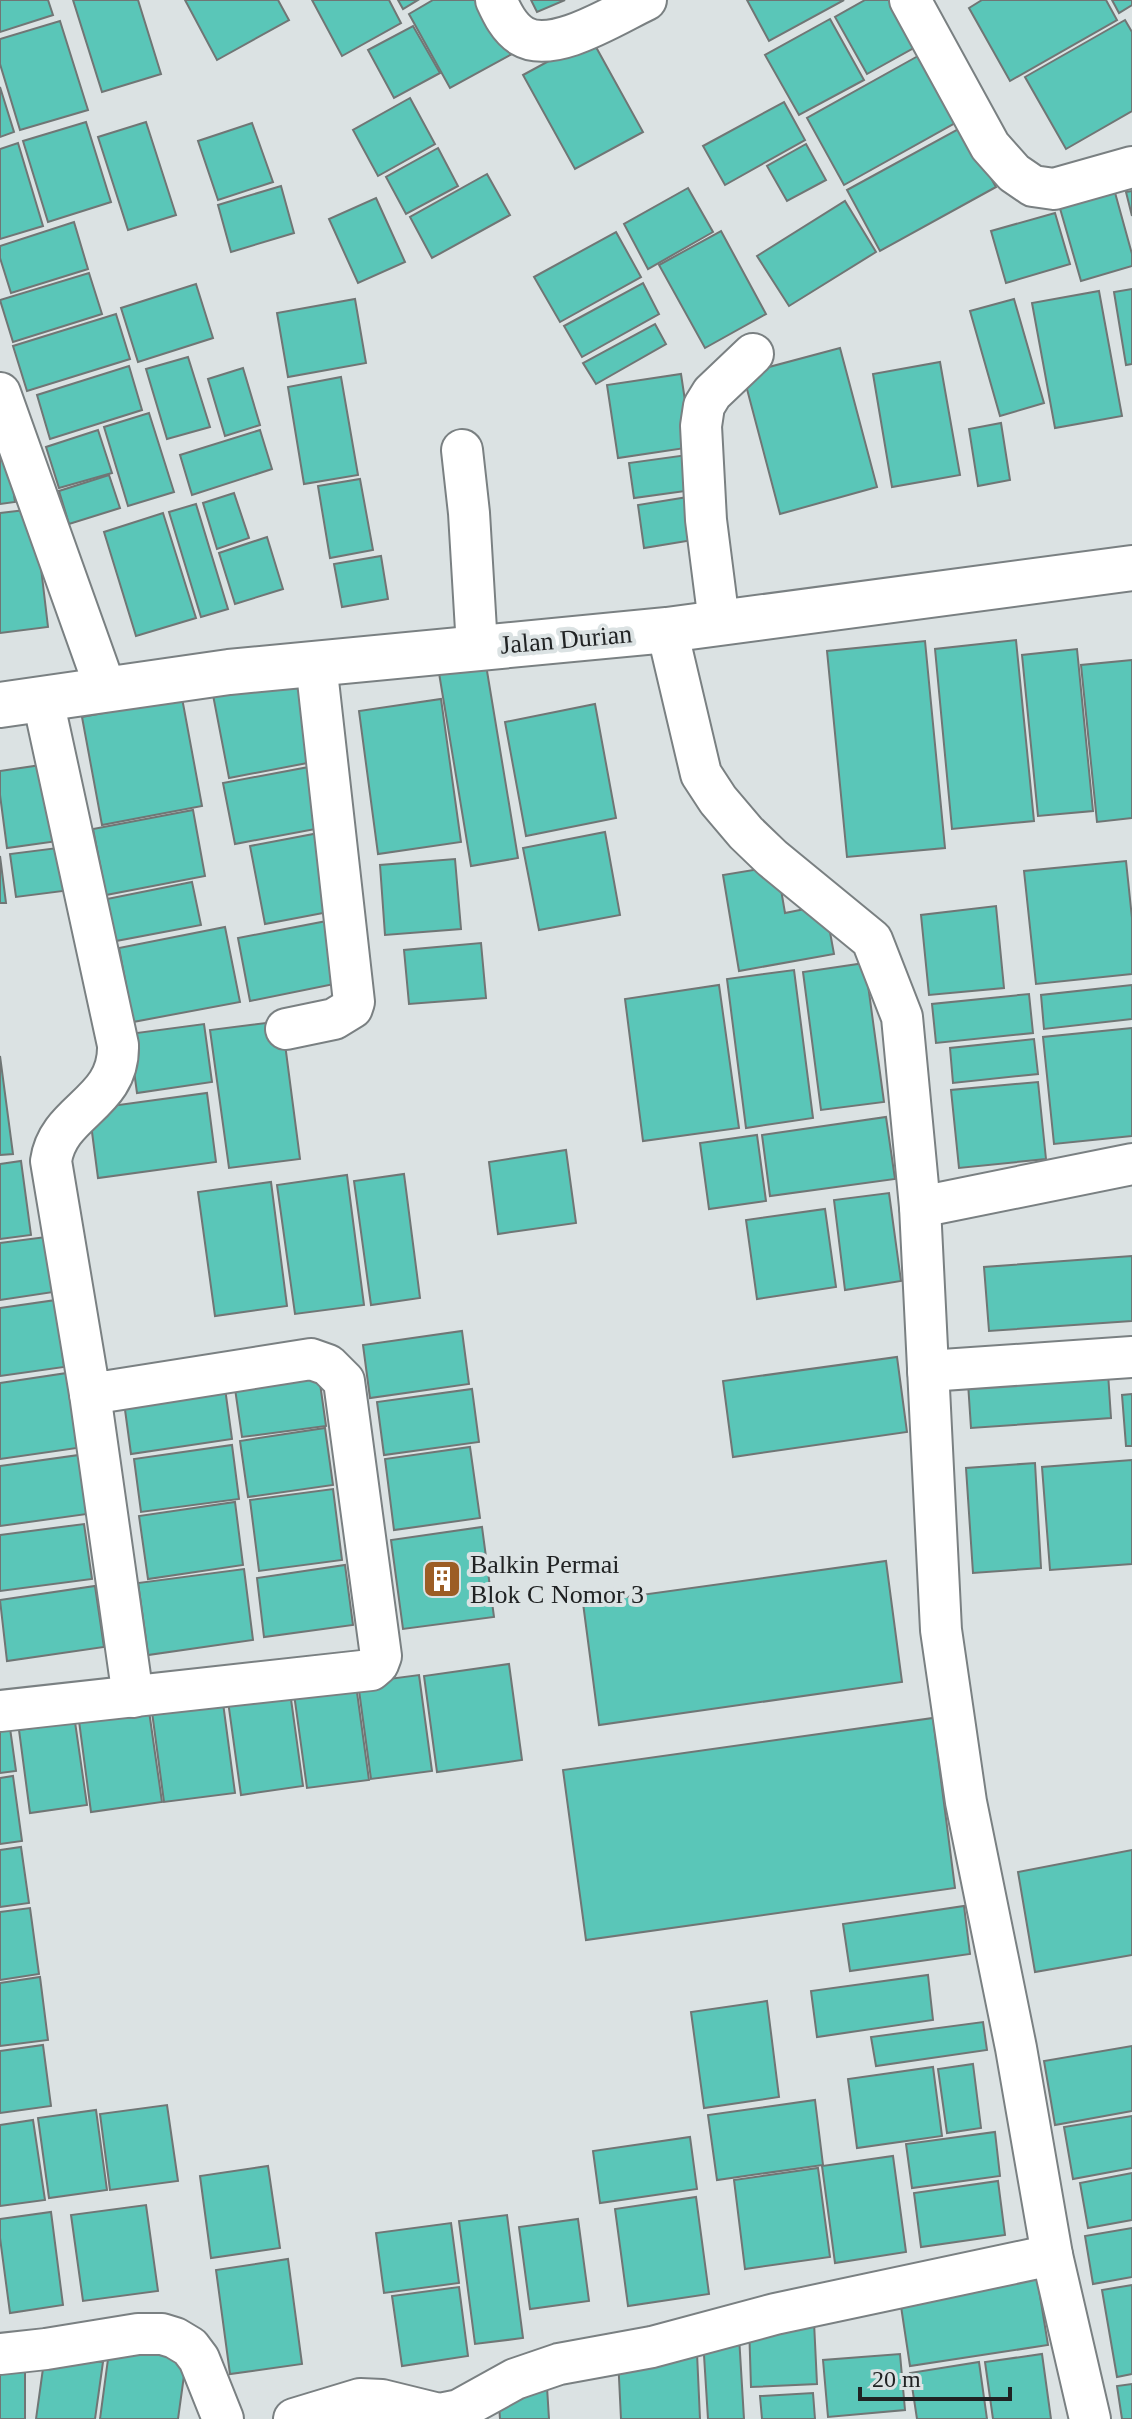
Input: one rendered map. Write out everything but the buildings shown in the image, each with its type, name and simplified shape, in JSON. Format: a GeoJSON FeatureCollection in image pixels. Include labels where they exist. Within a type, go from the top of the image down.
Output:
{"type":"FeatureCollection","features":[{"type":"Feature","properties":{"kind":"street"},"geometry":{"type":"LineString","coordinates":[[496,0],[511,26],[523,37],[541,41],[563,39],[646,0]]}},
{"type":"Feature","properties":{"kind":"street"},"geometry":{"type":"LineString","coordinates":[[910,0],[990,146],[1014,173],[1033,186],[1054,189],[1132,167]]}},
{"type":"Feature","properties":{"kind":"street"},"geometry":{"type":"LineString","coordinates":[[719,622],[706,520],[701,426],[704,406],[712,393],[753,354]]}},
{"type":"Feature","properties":{"kind":"street"},"geometry":{"type":"LineString","coordinates":[[1,396],[106,690]]}},
{"type":"Feature","properties":{"kind":"street"},"geometry":{"type":"LineString","coordinates":[[462,450],[477,647]]}},
{"type":"Feature","properties":{"kind":"street","name":"Jalan Durian"},"geometry":{"type":"LineString","coordinates":[[0,705],[229,672],[667,630],[1132,568]]}},
{"type":"Feature","properties":{"kind":"street"},"geometry":{"type":"LineString","coordinates":[[667,630],[701,774],[746,833],[872,940],[902,1017],[920,1207],[941,1630],[966,1802],[1016,2048],[1052,2255],[1090,2419]]}},
{"type":"Feature","properties":{"kind":"street"},"geometry":{"type":"LineString","coordinates":[[286,1029],[334,1019],[352,1008],[354,1002],[316,663]]}},
{"type":"Feature","properties":{"kind":"street"},"geometry":{"type":"LineString","coordinates":[[43,700],[118,1045],[119,1060],[107,1087],[67,1126],[51,1161],[90,1394],[133,1697]]}},
{"type":"Feature","properties":{"kind":"street"},"geometry":{"type":"LineString","coordinates":[[920,1207],[1132,1164]]}},
{"type":"Feature","properties":{"kind":"street"},"geometry":{"type":"LineString","coordinates":[[928,1371],[1132,1357]]}},
{"type":"Feature","properties":{"kind":"street"},"geometry":{"type":"LineString","coordinates":[[0,1711],[371,1670],[381,1656],[344,1381],[328,1365],[311,1359],[90,1394]]}},
{"type":"Feature","properties":{"kind":"street"},"geometry":{"type":"LineString","coordinates":[[294,2419],[360,2399],[382,2400],[439,2414],[459,2410],[515,2379],[559,2364],[652,2347],[775,2314],[1052,2255]]}},
{"type":"Feature","properties":{"kind":"street"},"geometry":{"type":"LineString","coordinates":[[0,2354],[138,2334],[162,2334],[190,2347],[199,2359],[223,2419]]}},
{"type":"Feature","properties":{"kind":"place","name":"Balkin Permai Blok C Nomor 3"},"geometry":{"type":"Point","coordinates":[442,1579]}}]}
